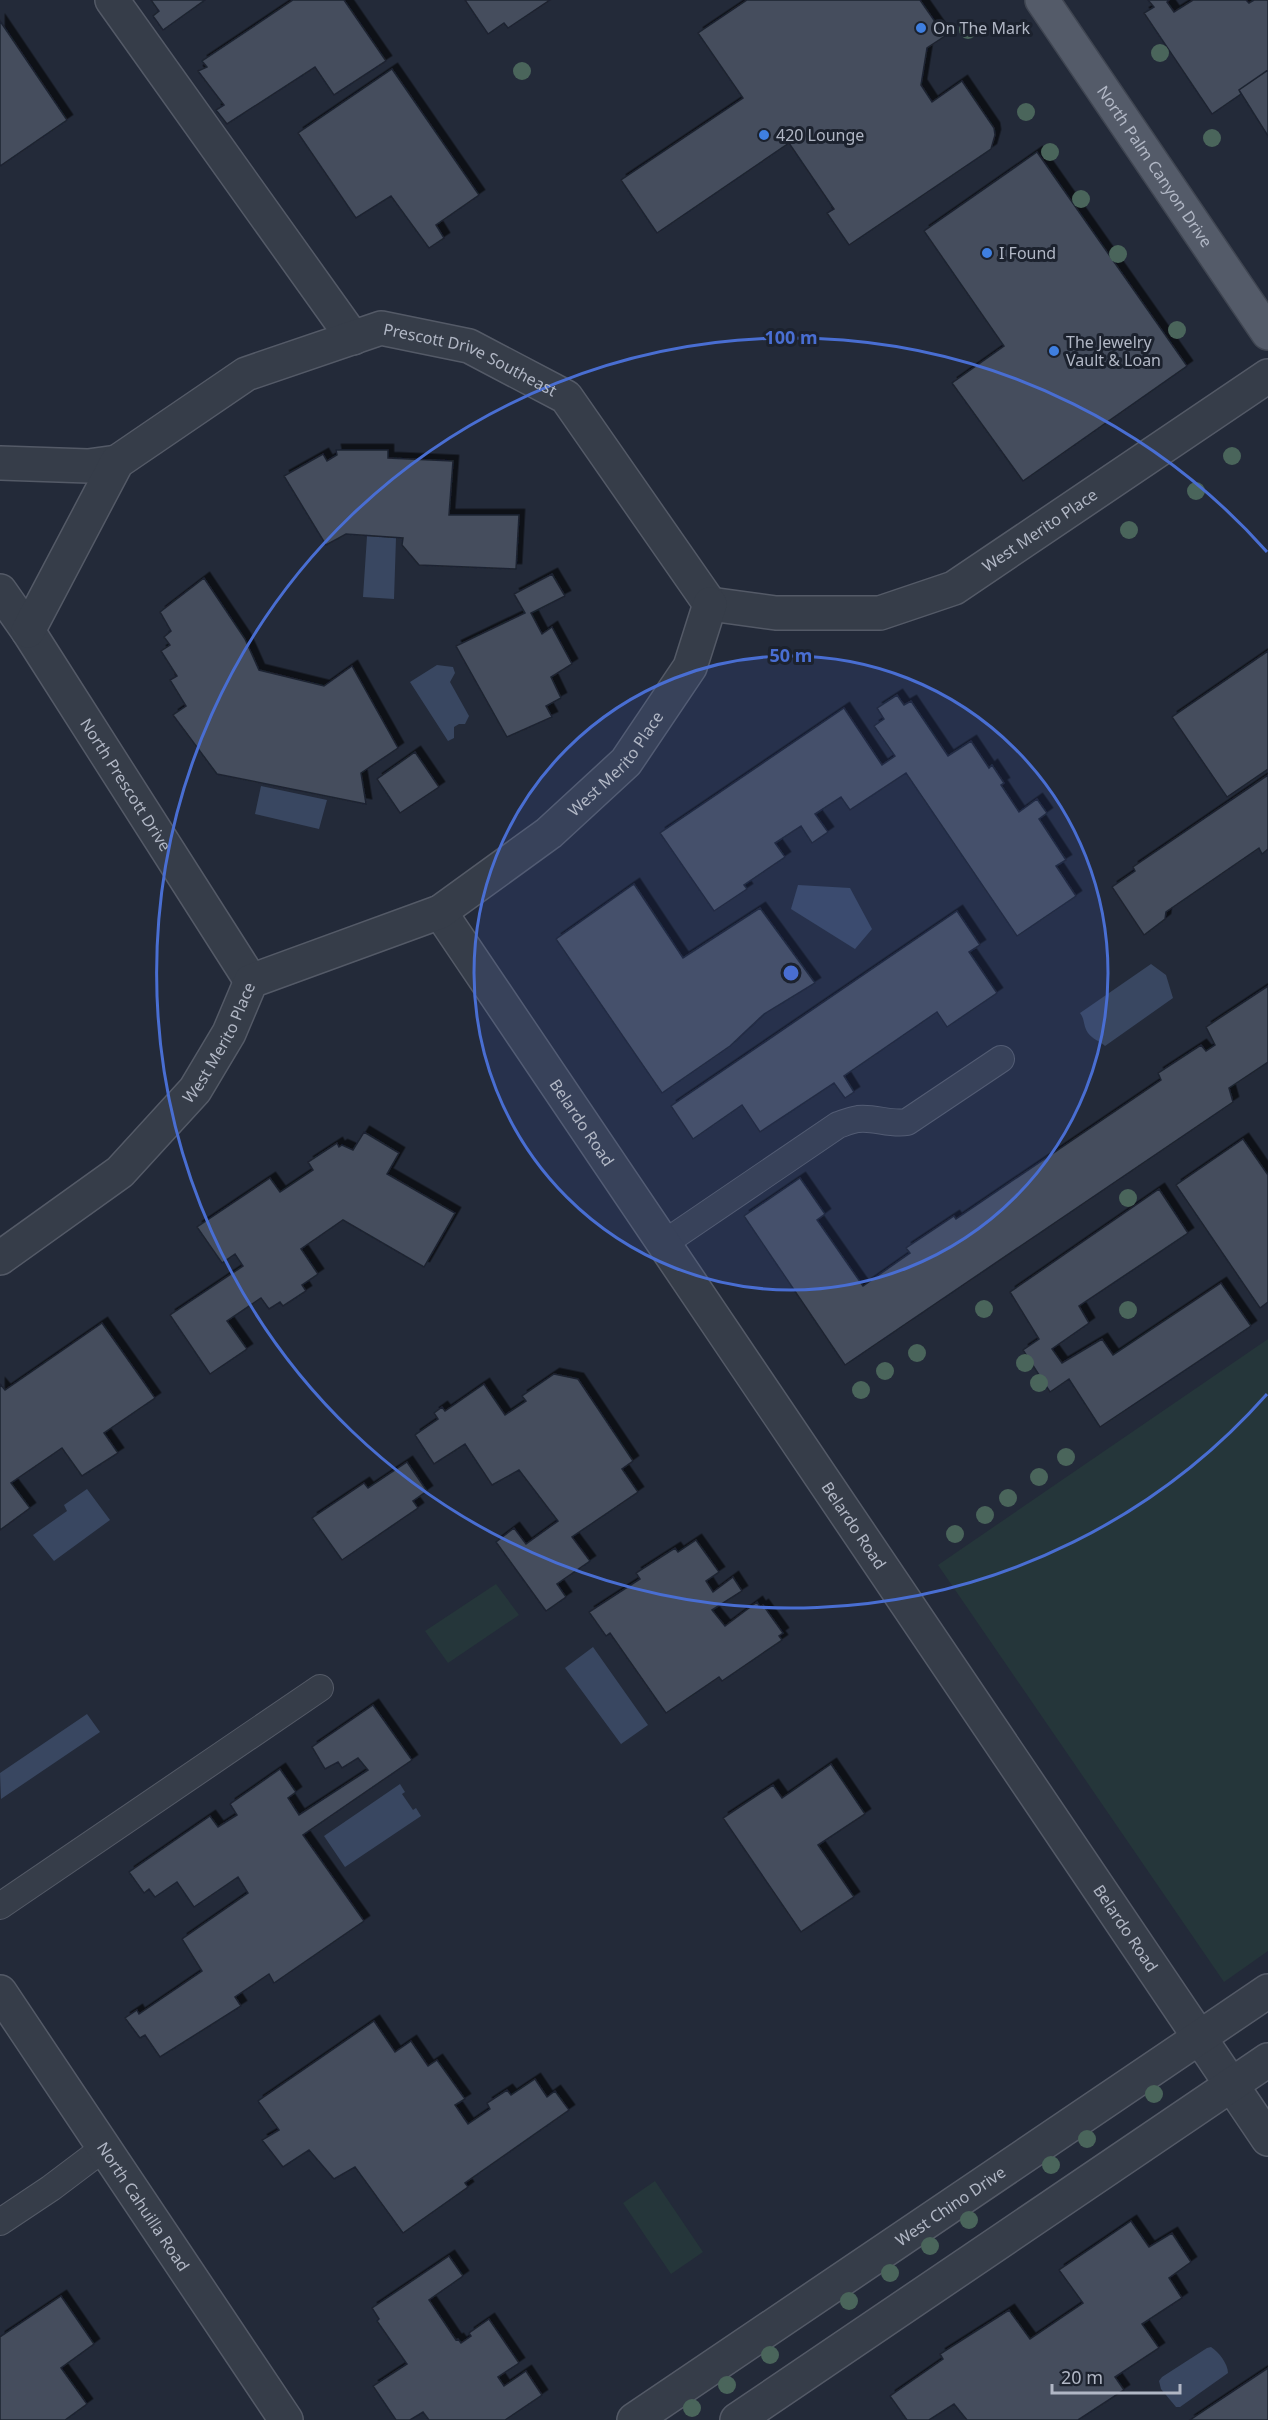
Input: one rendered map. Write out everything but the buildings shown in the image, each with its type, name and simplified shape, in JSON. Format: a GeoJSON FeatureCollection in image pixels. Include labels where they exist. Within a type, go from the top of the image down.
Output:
{"type":"FeatureCollection","features":[{"type":"Feature","properties":{"kind":"main road","name":"North Palm Canyon Drive"},"geometry":{"type":"LineString","coordinates":[[1042,0],[1268,333]]}},
{"type":"Feature","properties":{"kind":"street"},"geometry":{"type":"LineString","coordinates":[[112,0],[353,338]]}},
{"type":"Feature","properties":{"kind":"street","name":"Prescott Drive Southeast"},"geometry":{"type":"LineString","coordinates":[[0,463],[88,466],[117,462],[246,374],[381,328],[469,346],[566,397],[710,604]]}},
{"type":"Feature","properties":{"kind":"street","name":"West Merito Place"},"geometry":{"type":"LineString","coordinates":[[0,1257],[120,1172],[195,1090],[228,1033],[251,981],[441,912],[549,833],[626,762],[690,667],[710,604],[776,613],[880,613],[954,588],[1268,376]]}},
{"type":"Feature","properties":{"kind":"street","name":"Prescott Drive Southeast"},"geometry":{"type":"LineString","coordinates":[[28,631],[117,462]]}},
{"type":"Feature","properties":{"kind":"street","name":"North Prescott Drive"},"geometry":{"type":"LineString","coordinates":[[2,599],[28,631],[251,981]]}},
{"type":"Feature","properties":{"kind":"street","name":"Belardo Road"},"geometry":{"type":"LineString","coordinates":[[441,912],[1268,2139]]}},
{"type":"Feature","properties":{"kind":"street","name":"West Chino Drive"},"geometry":{"type":"LineString","coordinates":[[634,2420],[1268,1991]]}},
{"type":"Feature","properties":{"kind":"street","name":"North Cahuilla Road"},"geometry":{"type":"LineString","coordinates":[[0,1992],[286,2420]]}},
{"type":"Feature","properties":{"kind":"street"},"geometry":{"type":"LineString","coordinates":[[737,2420],[1268,2060]]}},
{"type":"Feature","properties":{"kind":"lane"},"geometry":{"type":"LineString","coordinates":[[663,1244],[838,1125],[858,1119],[894,1124],[907,1122],[1001,1059]]}},
{"type":"Feature","properties":{"kind":"lane"},"geometry":{"type":"LineString","coordinates":[[0,1906],[320,1688]]}},
{"type":"Feature","properties":{"kind":"lane"},"geometry":{"type":"LineString","coordinates":[[0,2222],[51,2188],[104,2148]]}},
{"type":"Feature","properties":{"kind":"shaded area"},"geometry":{"type":"Polygon","coordinates":[[[1268,1339],[1268,1951],[1224,1982],[938,1565],[1268,1339]]]}},
{"type":"Feature","properties":{"kind":"shaded area"},"geometry":{"type":"Polygon","coordinates":[[[496,1584],[519,1615],[448,1663],[425,1631],[496,1584]]]}},
{"type":"Feature","properties":{"kind":"shaded area"},"geometry":{"type":"Polygon","coordinates":[[[655,2181],[703,2252],[671,2274],[623,2203],[655,2181]]]}},
{"type":"Feature","properties":{"kind":"water"},"geometry":{"type":"Polygon","coordinates":[[[367,536],[396,538],[394,599],[363,597],[367,536]]]}},
{"type":"Feature","properties":{"kind":"water"},"geometry":{"type":"Polygon","coordinates":[[[437,665],[453,667],[455,673],[450,682],[469,716],[465,724],[454,727],[454,738],[448,741],[410,682],[437,665]]]}},
{"type":"Feature","properties":{"kind":"water"},"geometry":{"type":"Polygon","coordinates":[[[261,786],[327,800],[319,829],[255,814],[261,786]]]}},
{"type":"Feature","properties":{"kind":"water"},"geometry":{"type":"Polygon","coordinates":[[[798,885],[850,888],[872,929],[855,949],[791,909],[798,885]]]}},
{"type":"Feature","properties":{"kind":"water"},"geometry":{"type":"Polygon","coordinates":[[[1151,964],[1166,975],[1173,998],[1105,1046],[1088,1033],[1080,1013],[1151,964]]]}},
{"type":"Feature","properties":{"kind":"water"},"geometry":{"type":"Polygon","coordinates":[[[87,1489],[110,1520],[54,1561],[33,1535],[67,1511],[64,1505],[87,1489]]]}},
{"type":"Feature","properties":{"kind":"water"},"geometry":{"type":"Polygon","coordinates":[[[593,1647],[648,1725],[621,1744],[565,1668],[593,1647]]]}},
{"type":"Feature","properties":{"kind":"water"},"geometry":{"type":"Polygon","coordinates":[[[87,1714],[100,1732],[1,1799],[0,1773],[87,1714]]]}},
{"type":"Feature","properties":{"kind":"water"},"geometry":{"type":"Polygon","coordinates":[[[400,1784],[405,1792],[402,1794],[413,1810],[416,1808],[421,1816],[345,1867],[324,1836],[400,1784]]]}},
{"type":"Feature","properties":{"kind":"water"},"geometry":{"type":"Polygon","coordinates":[[[1211,2347],[1223,2358],[1228,2373],[1180,2407],[1176,2407],[1161,2389],[1159,2381],[1211,2347]]]}},
{"type":"Feature","properties":{"kind":"place","name":"On The Mark"},"geometry":{"type":"Point","coordinates":[921,28]}},
{"type":"Feature","properties":{"kind":"place","name":"420 Lounge"},"geometry":{"type":"Point","coordinates":[764,135]}},
{"type":"Feature","properties":{"kind":"place","name":"I Found"},"geometry":{"type":"Point","coordinates":[987,253]}},
{"type":"Feature","properties":{"kind":"place","name":"The Jewelry Vault & Loan"},"geometry":{"type":"Point","coordinates":[1054,351]}}]}
